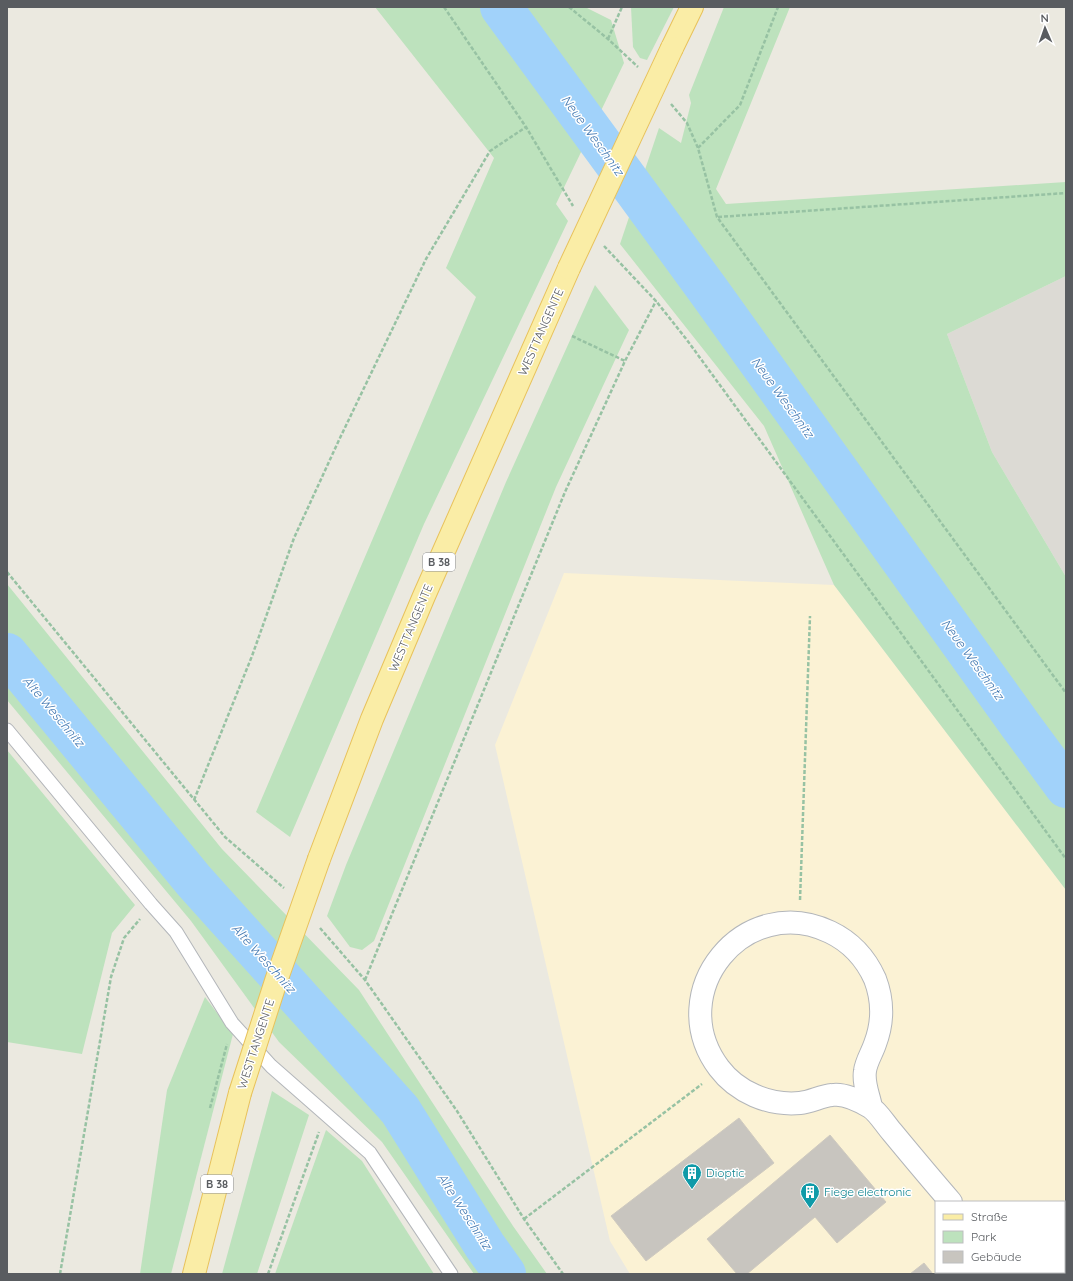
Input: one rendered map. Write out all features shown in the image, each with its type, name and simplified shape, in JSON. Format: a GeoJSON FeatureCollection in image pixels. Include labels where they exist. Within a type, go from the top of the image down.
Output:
{"type":"FeatureCollection","features":[{"type":"Feature","properties":{"kind":"main road","name":"WESTTANGENTE"},"geometry":{"type":"LineString","coordinates":[[194,1274],[240,1093],[276,981],[319,859],[372,719],[424,596],[569,268],[692,7]]}},
{"type":"Feature","properties":{"kind":"street"},"geometry":{"type":"LineString","coordinates":[[871,1108],[864,1074],[880,1030],[881,1005],[875,980],[863,958],[845,940],[823,928],[799,923],[786,922],[774,924],[750,932],[730,946],[714,964],[703,987],[700,1012],[700,1024],[707,1048],[720,1069],[731,1081],[744,1091],[765,1100],[798,1103],[808,1102],[833,1094],[850,1098],[871,1108],[950,1201]]}},
{"type":"Feature","properties":{"kind":"lane"},"geometry":{"type":"LineString","coordinates":[[7,730],[151,904],[176,932],[232,1022],[271,1066],[370,1153],[451,1274]]}},
{"type":"Feature","properties":{"kind":"path"},"geometry":{"type":"LineString","coordinates":[[444,7],[526,126],[577,212]]}},
{"type":"Feature","properties":{"kind":"path"},"geometry":{"type":"LineString","coordinates":[[608,39],[622,7]]}},
{"type":"Feature","properties":{"kind":"path"},"geometry":{"type":"LineString","coordinates":[[698,148],[740,105],[778,7]]}},
{"type":"Feature","properties":{"kind":"path"},"geometry":{"type":"LineString","coordinates":[[194,800],[252,656],[294,538],[342,433],[426,259],[490,151],[526,126]]}},
{"type":"Feature","properties":{"kind":"path"},"geometry":{"type":"LineString","coordinates":[[1066,193],[717,217],[1066,693]]}},
{"type":"Feature","properties":{"kind":"path"},"geometry":{"type":"LineString","coordinates":[[601,243],[656,301],[687,340],[1066,859]]}},
{"type":"Feature","properties":{"kind":"path"},"geometry":{"type":"LineString","coordinates":[[365,980],[564,492],[625,361],[656,301]]}},
{"type":"Feature","properties":{"kind":"path"},"geometry":{"type":"LineString","coordinates":[[572,336],[625,361]]}},
{"type":"Feature","properties":{"kind":"path"},"geometry":{"type":"LineString","coordinates":[[7,572],[225,837],[288,891]]}},
{"type":"Feature","properties":{"kind":"path"},"geometry":{"type":"LineString","coordinates":[[799,923],[810,616]]}},
{"type":"Feature","properties":{"kind":"path"},"geometry":{"type":"LineString","coordinates":[[60,1274],[111,977],[124,938],[151,904]]}},
{"type":"Feature","properties":{"kind":"path"},"geometry":{"type":"LineString","coordinates":[[319,926],[365,980],[457,1111],[524,1220],[563,1274]]}},
{"type":"Feature","properties":{"kind":"path"},"geometry":{"type":"LineString","coordinates":[[210,1108],[232,1022]]}},
{"type":"Feature","properties":{"kind":"path"},"geometry":{"type":"LineString","coordinates":[[524,1220],[720,1069]]}},
{"type":"Feature","properties":{"kind":"path"},"geometry":{"type":"LineString","coordinates":[[268,1274],[325,1115]]}},
{"type":"Feature","properties":{"kind":"shaded area"},"geometry":{"type":"Polygon","coordinates":[[[1066,276],[1066,577],[992,452],[947,334],[1066,276]]]}},
{"type":"Feature","properties":{"kind":"shaded area"},"geometry":{"type":"Polygon","coordinates":[[[564,573],[834,585],[1066,890],[1066,1274],[630,1274],[610,1241],[495,745],[564,573]]]}},
{"type":"Feature","properties":{"kind":"green space"},"geometry":{"type":"Polygon","coordinates":[[[375,7],[585,7],[611,20],[624,63],[556,204],[568,221],[424,524],[290,837],[256,812],[476,297],[446,268],[494,158],[375,7]]]}},
{"type":"Feature","properties":{"kind":"green space"},"geometry":{"type":"Polygon","coordinates":[[[631,7],[674,7],[647,60],[640,58],[633,47],[631,7]]]}},
{"type":"Feature","properties":{"kind":"green space"},"geometry":{"type":"Polygon","coordinates":[[[724,7],[790,7],[716,189],[726,204],[1066,182],[1066,276],[947,334],[992,452],[1066,577],[1066,890],[834,585],[764,426],[620,244],[659,128],[681,143],[691,103],[689,95],[724,7]]]}},
{"type":"Feature","properties":{"kind":"green space"},"geometry":{"type":"Polygon","coordinates":[[[595,285],[629,330],[556,487],[374,941],[362,950],[350,947],[327,916],[346,865],[506,482],[595,285]]]}},
{"type":"Feature","properties":{"kind":"green space"},"geometry":{"type":"Polygon","coordinates":[[[7,584],[222,849],[359,990],[513,1226],[547,1274],[474,1274],[382,1142],[279,1042],[191,921],[7,700],[7,584]]]}},
{"type":"Feature","properties":{"kind":"green space"},"geometry":{"type":"Polygon","coordinates":[[[7,750],[135,905],[112,933],[82,1054],[7,1042],[7,750]]]}},
{"type":"Feature","properties":{"kind":"green space"},"geometry":{"type":"Polygon","coordinates":[[[205,997],[233,1034],[171,1274],[140,1274],[167,1090],[205,997]]]}},
{"type":"Feature","properties":{"kind":"green space"},"geometry":{"type":"Polygon","coordinates":[[[272,1091],[309,1115],[257,1274],[222,1274],[272,1091]]]}},
{"type":"Feature","properties":{"kind":"green space"},"geometry":{"type":"Polygon","coordinates":[[[326,1130],[362,1161],[434,1274],[275,1274],[326,1130]]]}},
{"type":"Feature","properties":{"kind":"building","name":"Dioptic"},"geometry":{"type":"Polygon","coordinates":[[[739,1118],[774,1163],[646,1261],[611,1216],[739,1118]]]}},
{"type":"Feature","properties":{"kind":"building","name":"Fiege electronic"},"geometry":{"type":"Polygon","coordinates":[[[830,1135],[886,1202],[837,1243],[815,1217],[747,1274],[737,1274],[707,1239],[830,1135]]]}},
{"type":"Feature","properties":{"kind":"building"},"geometry":{"type":"Polygon","coordinates":[[[924,1263],[933,1274],[910,1274],[924,1263]]]}},
{"type":"Feature","properties":{"kind":"waterway","name":"Neue Weschnitz"},"geometry":{"type":"LineString","coordinates":[[501,7],[708,290],[1066,787]]}},
{"type":"Feature","properties":{"kind":"waterway","name":"Alte Weschnitz"},"geometry":{"type":"LineString","coordinates":[[7,654],[194,881],[400,1110],[485,1246],[505,1274]]}},
{"type":"Feature","properties":{"kind":"place","name":"Dioptic"},"geometry":{"type":"Point","coordinates":[692,1190]}},
{"type":"Feature","properties":{"kind":"place","name":"Fiege electronic"},"geometry":{"type":"Point","coordinates":[810,1209]}}]}
